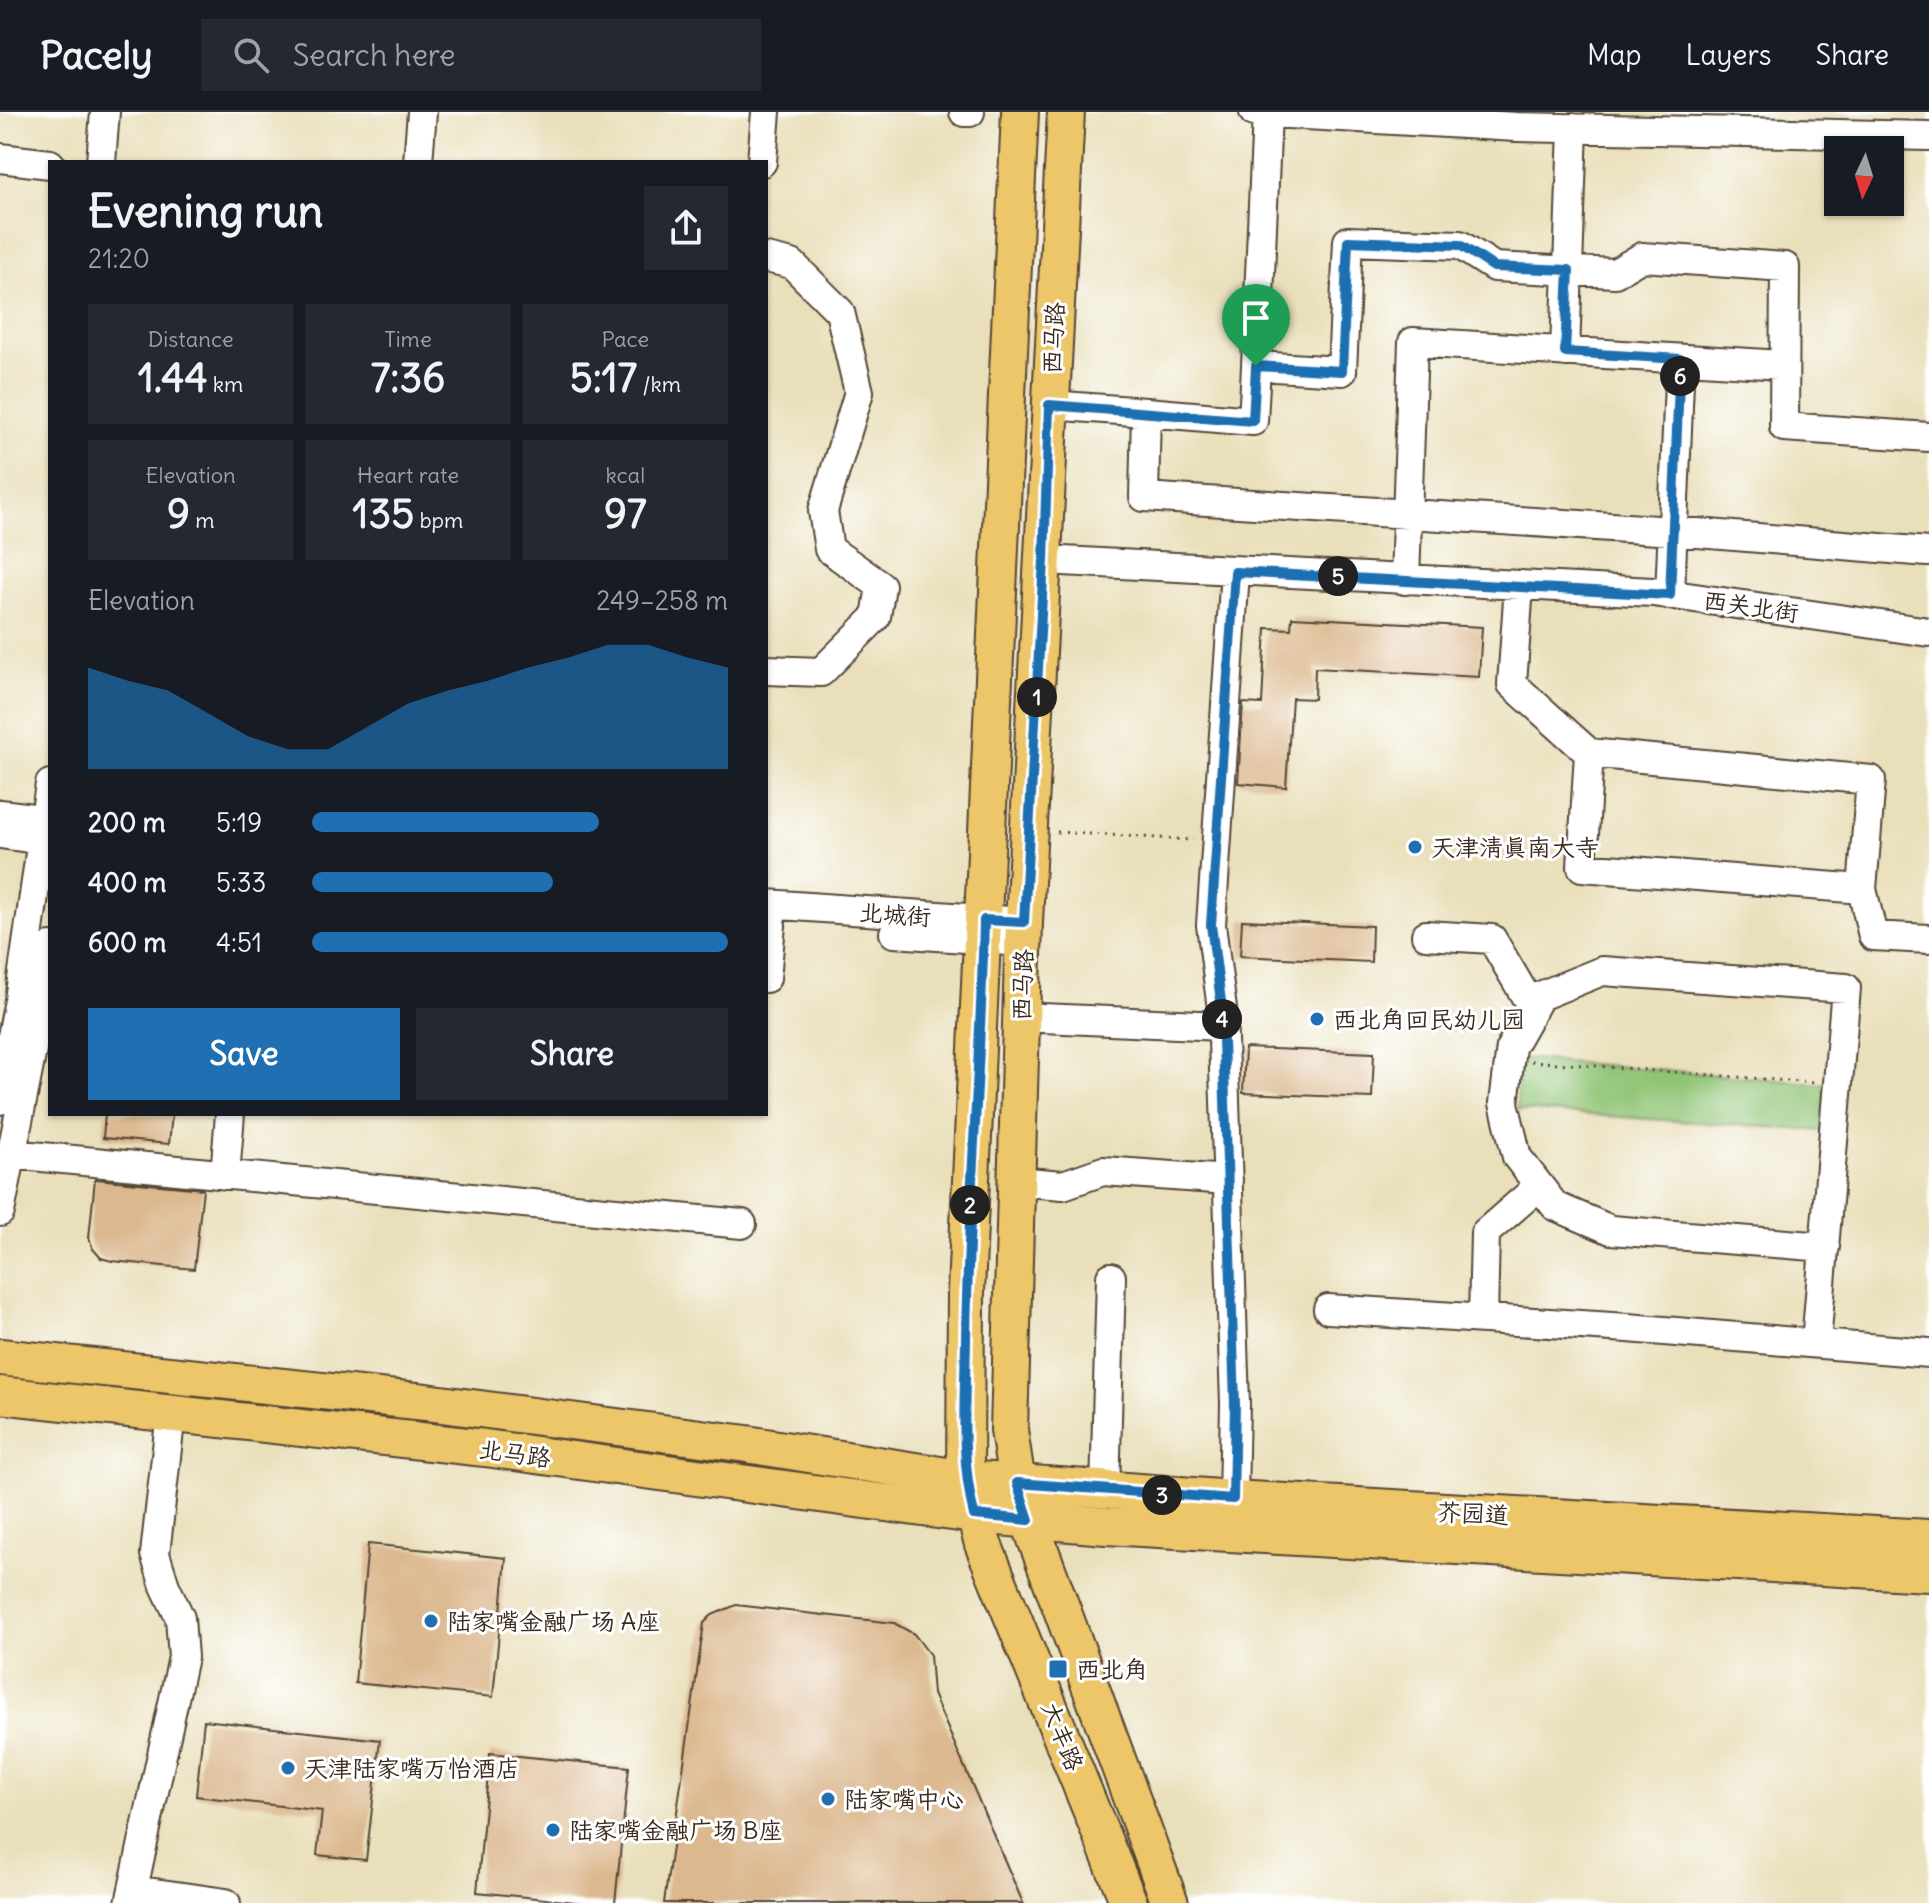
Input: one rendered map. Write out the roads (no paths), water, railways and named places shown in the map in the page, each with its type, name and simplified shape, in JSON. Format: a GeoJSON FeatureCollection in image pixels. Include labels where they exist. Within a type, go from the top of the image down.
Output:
{"type":"FeatureCollection","features":[{"type":"Feature","properties":{"kind":"main road","name":"西马路"},"geometry":{"type":"LineString","coordinates":[[965,1479],[966,1291],[1020,112]]}},
{"type":"Feature","properties":{"kind":"main road","name":"西马路"},"geometry":{"type":"LineString","coordinates":[[1029,1520],[1017,1483],[1008,1408],[1023,932],[1066,112]]}},
{"type":"Feature","properties":{"kind":"main road","name":"北马路"},"geometry":{"type":"LineString","coordinates":[[0,1357],[426,1402],[747,1444],[965,1479],[1017,1483]]}},
{"type":"Feature","properties":{"kind":"main road","name":"北马路"},"geometry":{"type":"LineString","coordinates":[[0,1395],[485,1448],[1029,1520]]}},
{"type":"Feature","properties":{"kind":"main road","name":"大丰路"},"geometry":{"type":"LineString","coordinates":[[965,1479],[974,1515],[1129,1903]]}},
{"type":"Feature","properties":{"kind":"main road","name":"芥园道"},"geometry":{"type":"LineString","coordinates":[[1017,1483],[1233,1499],[1929,1538]]}},
{"type":"Feature","properties":{"kind":"main road","name":"大丰路"},"geometry":{"type":"LineString","coordinates":[[1029,1520],[1170,1903]]}},
{"type":"Feature","properties":{"kind":"main road","name":"芥园道"},"geometry":{"type":"LineString","coordinates":[[1029,1520],[1929,1573]]}},
{"type":"Feature","properties":{"kind":"street"},"geometry":{"type":"LineString","coordinates":[[101,160],[105,112]]}},
{"type":"Feature","properties":{"kind":"street"},"geometry":{"type":"LineString","coordinates":[[120,160],[124,112]]}},
{"type":"Feature","properties":{"kind":"street"},"geometry":{"type":"LineString","coordinates":[[418,160],[422,112]]}},
{"type":"Feature","properties":{"kind":"street"},"geometry":{"type":"LineString","coordinates":[[762,160],[766,112]]}},
{"type":"Feature","properties":{"kind":"street"},"geometry":{"type":"LineString","coordinates":[[1254,112],[1592,123],[1711,122],[1929,136]]}},
{"type":"Feature","properties":{"kind":"street"},"geometry":{"type":"LineString","coordinates":[[1049,405],[1253,421],[1267,113]]}},
{"type":"Feature","properties":{"kind":"street"},"geometry":{"type":"LineString","coordinates":[[1565,352],[1569,270],[1592,123]]}},
{"type":"Feature","properties":{"kind":"street"},"geometry":{"type":"LineString","coordinates":[[0,158],[48,164]]}},
{"type":"Feature","properties":{"kind":"street"},"geometry":{"type":"LineString","coordinates":[[1256,366],[1342,371],[1348,241],[1460,245],[1494,267],[1615,273],[1642,257],[1785,267],[1784,427],[1929,437]]}},
{"type":"Feature","properties":{"kind":"street"},"geometry":{"type":"LineString","coordinates":[[768,258],[792,264],[840,312],[859,392],[823,511],[829,549],[881,586],[876,617],[821,672],[768,670]]}},
{"type":"Feature","properties":{"kind":"street"},"geometry":{"type":"LineString","coordinates":[[1405,580],[1413,342],[1782,365]]}},
{"type":"Feature","properties":{"kind":"street"},"geometry":{"type":"LineString","coordinates":[[1670,595],[1680,359]]}},
{"type":"Feature","properties":{"kind":"street"},"geometry":{"type":"LineString","coordinates":[[1146,412],[1144,497],[1673,531],[1928,552]]}},
{"type":"Feature","properties":{"kind":"street","name":"西关北街"},"geometry":{"type":"LineString","coordinates":[[1044,560],[1670,595],[1926,633]]}},
{"type":"Feature","properties":{"kind":"street"},"geometry":{"type":"LineString","coordinates":[[1233,1499],[1235,1404],[1228,1180],[1222,1026],[1211,925],[1235,572]]}},
{"type":"Feature","properties":{"kind":"street"},"geometry":{"type":"LineString","coordinates":[[1519,586],[1512,684],[1589,753],[1871,780],[1862,889],[1873,936],[1929,939]]}},
{"type":"Feature","properties":{"kind":"street"},"geometry":{"type":"LineString","coordinates":[[1589,753],[1582,867],[1862,889]]}},
{"type":"Feature","properties":{"kind":"street"},"geometry":{"type":"LineString","coordinates":[[0,814],[48,830]]}},
{"type":"Feature","properties":{"kind":"street"},"geometry":{"type":"LineString","coordinates":[[0,834],[48,830]]}},
{"type":"Feature","properties":{"kind":"street"},"geometry":{"type":"LineString","coordinates":[[0,1100],[37,1004],[48,830]]}},
{"type":"Feature","properties":{"kind":"street","name":"北城街"},"geometry":{"type":"LineString","coordinates":[[768,918],[1023,932]]}},
{"type":"Feature","properties":{"kind":"street"},"geometry":{"type":"LineString","coordinates":[[1426,935],[1492,939],[1533,1009]]}},
{"type":"Feature","properties":{"kind":"street"},"geometry":{"type":"LineString","coordinates":[[0,1212],[48,956]]}},
{"type":"Feature","properties":{"kind":"street"},"geometry":{"type":"LineString","coordinates":[[1816,1343],[1825,1247],[1846,988],[1602,971],[1540,996],[1511,1047],[1504,1103],[1517,1157],[1555,1206],[1611,1230],[1825,1247]]}},
{"type":"Feature","properties":{"kind":"street"},"geometry":{"type":"LineString","coordinates":[[1020,1017],[1222,1026]]}},
{"type":"Feature","properties":{"kind":"street"},"geometry":{"type":"LineString","coordinates":[[225,1175],[230,1116]]}},
{"type":"Feature","properties":{"kind":"street"},"geometry":{"type":"LineString","coordinates":[[11,1154],[742,1224]]}},
{"type":"Feature","properties":{"kind":"street"},"geometry":{"type":"LineString","coordinates":[[1015,1181],[1063,1185],[1103,1171],[1228,1180]]}},
{"type":"Feature","properties":{"kind":"street"},"geometry":{"type":"LineString","coordinates":[[1483,1319],[1485,1233],[1539,1186]]}},
{"type":"Feature","properties":{"kind":"street"},"geometry":{"type":"LineString","coordinates":[[1105,1491],[1111,1277]]}},
{"type":"Feature","properties":{"kind":"street"},"geometry":{"type":"LineString","coordinates":[[1328,1309],[1929,1353]]}},
{"type":"Feature","properties":{"kind":"street"},"geometry":{"type":"LineString","coordinates":[[171,1413],[155,1554],[180,1618],[183,1657],[132,1896],[226,1903]]}},
{"type":"Feature","properties":{"kind":"place","name":"天津清真南大寺"},"geometry":{"type":"Point","coordinates":[1415,847]}},
{"type":"Feature","properties":{"kind":"place","name":"西北角回民幼儿园"},"geometry":{"type":"Point","coordinates":[1317,1019]}},
{"type":"Feature","properties":{"kind":"place","name":"陆家嘴金融广场 A座"},"geometry":{"type":"Point","coordinates":[431,1621]}},
{"type":"Feature","properties":{"kind":"place","name":"西北角"},"geometry":{"type":"Point","coordinates":[1058,1669]}},
{"type":"Feature","properties":{"kind":"place","name":"天津陆家嘴万怡酒店"},"geometry":{"type":"Point","coordinates":[288,1768]}},
{"type":"Feature","properties":{"kind":"place","name":"陆家嘴中心"},"geometry":{"type":"Point","coordinates":[828,1799]}},
{"type":"Feature","properties":{"kind":"place","name":"陆家嘴金融广场 B座"},"geometry":{"type":"Point","coordinates":[553,1830]}}]}
